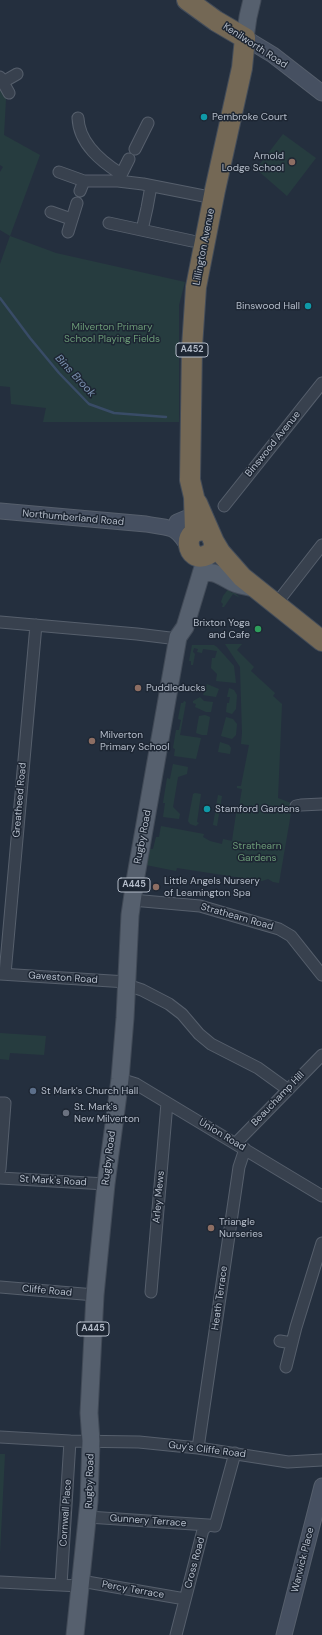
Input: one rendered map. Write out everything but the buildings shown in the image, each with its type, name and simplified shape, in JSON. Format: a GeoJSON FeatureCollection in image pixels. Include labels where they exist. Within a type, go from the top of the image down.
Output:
{"type":"FeatureCollection","features":[{"type":"Feature","properties":{"kind":"highway","name":"Kenilworth Road"},"geometry":{"type":"LineString","coordinates":[[187,0],[216,21],[246,38]]}},
{"type":"Feature","properties":{"kind":"highway","name":"Lillington Avenue"},"geometry":{"type":"LineString","coordinates":[[201,545],[190,480],[193,317],[196,287],[242,68],[246,38]]}},
{"type":"Feature","properties":{"kind":"highway"},"geometry":{"type":"LineString","coordinates":[[201,545],[224,569],[249,582],[322,641]]}},
{"type":"Feature","properties":{"kind":"main road","name":"Lillington Avenue"},"geometry":{"type":"LineString","coordinates":[[246,38],[252,0]]}},
{"type":"Feature","properties":{"kind":"main road","name":"Rugby Road"},"geometry":{"type":"LineString","coordinates":[[178,638],[185,627],[201,575],[201,545]]}},
{"type":"Feature","properties":{"kind":"main road","name":"Rugby Road"},"geometry":{"type":"LineString","coordinates":[[74,1635],[88,1517],[91,1441],[89,1413],[95,1295],[106,1184],[120,1079],[132,900],[178,638],[176,627],[180,604],[201,545]]}},
{"type":"Feature","properties":{"kind":"main road"},"geometry":{"type":"LineString","coordinates":[[201,575],[206,572],[211,572],[236,584],[249,582]]}},
{"type":"Feature","properties":{"kind":"street","name":"Kenilworth Road"},"geometry":{"type":"LineString","coordinates":[[246,38],[273,55],[322,93]]}},
{"type":"Feature","properties":{"kind":"street"},"geometry":{"type":"LineString","coordinates":[[9,93],[2,79],[17,74]]}},
{"type":"Feature","properties":{"kind":"street"},"geometry":{"type":"LineString","coordinates":[[78,118],[78,126],[91,150],[118,176],[151,186],[214,198]]}},
{"type":"Feature","properties":{"kind":"street"},"geometry":{"type":"LineString","coordinates":[[135,148],[148,124]]}},
{"type":"Feature","properties":{"kind":"street"},"geometry":{"type":"LineString","coordinates":[[59,172],[82,186],[118,176],[129,159]]}},
{"type":"Feature","properties":{"kind":"street"},"geometry":{"type":"LineString","coordinates":[[142,230],[151,186]]}},
{"type":"Feature","properties":{"kind":"street"},"geometry":{"type":"LineString","coordinates":[[68,232],[77,203]]}},
{"type":"Feature","properties":{"kind":"street"},"geometry":{"type":"LineString","coordinates":[[51,212],[71,219]]}},
{"type":"Feature","properties":{"kind":"street"},"geometry":{"type":"LineString","coordinates":[[109,223],[192,241]]}},
{"type":"Feature","properties":{"kind":"street","name":"Binswood Avenue"},"geometry":{"type":"LineString","coordinates":[[224,506],[322,383]]}},
{"type":"Feature","properties":{"kind":"street"},"geometry":{"type":"LineString","coordinates":[[177,522],[188,517],[194,504]]}},
{"type":"Feature","properties":{"kind":"street","name":"Northumberland Road"},"geometry":{"type":"LineString","coordinates":[[0,511],[146,524],[175,530],[201,545]]}},
{"type":"Feature","properties":{"kind":"street"},"geometry":{"type":"LineString","coordinates":[[177,522],[188,526],[201,545]]}},
{"type":"Feature","properties":{"kind":"street","name":"Northumberland Road"},"geometry":{"type":"LineString","coordinates":[[146,524],[177,522]]}},
{"type":"Feature","properties":{"kind":"street"},"geometry":{"type":"LineString","coordinates":[[276,604],[322,545]]}},
{"type":"Feature","properties":{"kind":"street"},"geometry":{"type":"LineString","coordinates":[[0,622],[178,638]]}},
{"type":"Feature","properties":{"kind":"street","name":"Greatheed Road"},"geometry":{"type":"LineString","coordinates":[[2,974],[36,625]]}},
{"type":"Feature","properties":{"kind":"street"},"geometry":{"type":"LineString","coordinates":[[296,806],[301,804],[321,803]]}},
{"type":"Feature","properties":{"kind":"street","name":"Strathearn Road"},"geometry":{"type":"LineString","coordinates":[[132,900],[200,906],[280,929],[291,936],[322,975]]}},
{"type":"Feature","properties":{"kind":"street","name":"Gaveston Road"},"geometry":{"type":"LineString","coordinates":[[2,974],[127,983],[169,1004],[182,1014],[199,1034],[210,1044],[258,1068],[287,1089]]}},
{"type":"Feature","properties":{"kind":"street","name":"Beauchamp Hill"},"geometry":{"type":"LineString","coordinates":[[240,1146],[287,1089],[322,1055]]}},
{"type":"Feature","properties":{"kind":"street","name":"Union Road"},"geometry":{"type":"LineString","coordinates":[[120,1079],[136,1084],[322,1196]]}},
{"type":"Feature","properties":{"kind":"street"},"geometry":{"type":"LineString","coordinates":[[0,1103],[5,1103],[0,1169]]}},
{"type":"Feature","properties":{"kind":"street","name":"Arley Mews"},"geometry":{"type":"LineString","coordinates":[[151,1292],[167,1103]]}},
{"type":"Feature","properties":{"kind":"street","name":"Heath Terrace"},"geometry":{"type":"LineString","coordinates":[[198,1448],[240,1159],[240,1146]]}},
{"type":"Feature","properties":{"kind":"street","name":"St Mark's Road"},"geometry":{"type":"LineString","coordinates":[[0,1178],[106,1184]]}},
{"type":"Feature","properties":{"kind":"street"},"geometry":{"type":"LineString","coordinates":[[286,1367],[322,1243]]}},
{"type":"Feature","properties":{"kind":"street","name":"Cliffe Road"},"geometry":{"type":"LineString","coordinates":[[0,1287],[95,1295]]}},
{"type":"Feature","properties":{"kind":"street"},"geometry":{"type":"LineString","coordinates":[[280,1341],[292,1343]]}},
{"type":"Feature","properties":{"kind":"street","name":"Guy's Cliffe Road"},"geometry":{"type":"LineString","coordinates":[[0,1437],[70,1441],[139,1442],[198,1448],[288,1462],[309,1462],[322,1460]]}},
{"type":"Feature","properties":{"kind":"street","name":"Cornwall Place"},"geometry":{"type":"LineString","coordinates":[[61,1585],[70,1441]]}},
{"type":"Feature","properties":{"kind":"street","name":"Cross Road"},"geometry":{"type":"LineString","coordinates":[[176,1635],[203,1530],[208,1525],[215,1526],[235,1453]]}},
{"type":"Feature","properties":{"kind":"street","name":"Warwick Place"},"geometry":{"type":"LineString","coordinates":[[284,1635],[322,1486]]}},
{"type":"Feature","properties":{"kind":"street","name":"Gunnery Terrace"},"geometry":{"type":"LineString","coordinates":[[88,1517],[208,1525]]}},
{"type":"Feature","properties":{"kind":"street"},"geometry":{"type":"LineString","coordinates":[[0,1582],[61,1585],[80,1584]]}},
{"type":"Feature","properties":{"kind":"street","name":"Percy Terrace"},"geometry":{"type":"LineString","coordinates":[[80,1584],[185,1599]]}},
{"type":"Feature","properties":{"kind":"green space"},"geometry":{"type":"Polygon","coordinates":[[[0,89],[6,99],[4,135],[40,155],[10,236],[0,230],[0,172],[3,167],[0,165],[0,89]]]}},
{"type":"Feature","properties":{"kind":"green space"},"geometry":{"type":"Polygon","coordinates":[[[283,134],[316,158],[287,196],[256,169],[283,134]]]}},
{"type":"Feature","properties":{"kind":"green space","name":"Milverton Primary School Playing Fields"},"geometry":{"type":"Polygon","coordinates":[[[10,236],[56,253],[185,282],[179,305],[179,422],[43,422],[46,408],[11,404],[10,387],[0,386],[0,264],[10,236]]]}},
{"type":"Feature","properties":{"kind":"green space"},"geometry":{"type":"Polygon","coordinates":[[[229,588],[232,593],[234,592],[240,598],[233,594],[224,607],[222,607],[223,604],[221,602],[223,596],[229,588]]]}},
{"type":"Feature","properties":{"kind":"green space","name":"Strathearn Gardens"},"geometry":{"type":"Polygon","coordinates":[[[225,644],[242,644],[237,650],[254,667],[251,671],[275,693],[273,696],[282,704],[278,798],[296,805],[296,808],[291,813],[279,883],[268,879],[262,881],[177,868],[176,871],[146,865],[150,849],[153,849],[156,837],[159,837],[161,826],[204,834],[203,837],[210,841],[222,844],[223,839],[232,841],[237,807],[239,807],[242,789],[237,788],[237,786],[241,786],[249,745],[241,744],[240,667],[225,644]]]}},
{"type":"Feature","properties":{"kind":"green space"},"geometry":{"type":"Polygon","coordinates":[[[192,645],[214,645],[217,647],[234,666],[236,683],[216,681],[217,674],[211,668],[212,658],[215,658],[217,651],[203,649],[202,653],[197,652],[198,649],[194,648],[193,652],[195,654],[193,665],[191,665],[191,661],[189,661],[192,645]]]}},
{"type":"Feature","properties":{"kind":"green space"},"geometry":{"type":"Polygon","coordinates":[[[207,684],[219,689],[216,697],[203,695],[207,684]]]}},
{"type":"Feature","properties":{"kind":"green space"},"geometry":{"type":"Polygon","coordinates":[[[229,688],[234,690],[237,695],[236,709],[232,714],[226,712],[227,703],[229,703],[230,697],[227,697],[229,688]]]}},
{"type":"Feature","properties":{"kind":"green space"},"geometry":{"type":"Polygon","coordinates":[[[200,697],[204,701],[213,702],[211,712],[206,712],[195,707],[196,704],[193,703],[193,701],[200,697]]]}},
{"type":"Feature","properties":{"kind":"green space"},"geometry":{"type":"Polygon","coordinates":[[[184,701],[186,702],[180,735],[201,738],[196,759],[174,756],[175,749],[173,748],[176,730],[179,730],[181,720],[178,719],[181,703],[184,701]]]}},
{"type":"Feature","properties":{"kind":"green space"},"geometry":{"type":"Polygon","coordinates":[[[205,715],[210,717],[207,735],[202,735],[196,733],[199,716],[205,715]]]}},
{"type":"Feature","properties":{"kind":"green space"},"geometry":{"type":"Polygon","coordinates":[[[226,717],[233,719],[237,724],[236,735],[232,739],[221,736],[226,717]]]}},
{"type":"Feature","properties":{"kind":"green space"},"geometry":{"type":"Polygon","coordinates":[[[220,742],[229,745],[231,748],[230,754],[218,752],[220,742]]]}},
{"type":"Feature","properties":{"kind":"green space"},"geometry":{"type":"Polygon","coordinates":[[[173,764],[188,767],[187,774],[178,777],[173,807],[180,814],[179,819],[163,817],[165,803],[163,803],[167,778],[170,779],[173,764]]]}},
{"type":"Feature","properties":{"kind":"green space"},"geometry":{"type":"Polygon","coordinates":[[[193,794],[201,794],[197,822],[199,823],[196,826],[190,824],[188,821],[193,794]]]}},
{"type":"Feature","properties":{"kind":"green space"},"geometry":{"type":"Polygon","coordinates":[[[218,795],[222,796],[217,826],[213,825],[218,795]]]}},
{"type":"Feature","properties":{"kind":"green space"},"geometry":{"type":"Polygon","coordinates":[[[0,1033],[46,1036],[44,1055],[10,1053],[9,1060],[0,1059],[0,1033]]]}},
{"type":"Feature","properties":{"kind":"green space"},"geometry":{"type":"Polygon","coordinates":[[[0,1454],[5,1454],[0,1554],[0,1454]]]}},
{"type":"Feature","properties":{"kind":"waterway","name":"Bins Brook"},"geometry":{"type":"LineString","coordinates":[[0,298],[59,373],[89,404],[114,413],[166,417]]}},
{"type":"Feature","properties":{"kind":"place","name":"Pembroke Court"},"geometry":{"type":"Point","coordinates":[204,117]}},
{"type":"Feature","properties":{"kind":"place","name":"Arnold Lodge School"},"geometry":{"type":"Point","coordinates":[292,162]}},
{"type":"Feature","properties":{"kind":"place","name":"Binswood Hall"},"geometry":{"type":"Point","coordinates":[308,306]}},
{"type":"Feature","properties":{"kind":"place","name":"Brixton Yoga and Cafe"},"geometry":{"type":"Point","coordinates":[258,629]}},
{"type":"Feature","properties":{"kind":"place","name":"Puddleducks"},"geometry":{"type":"Point","coordinates":[138,688]}},
{"type":"Feature","properties":{"kind":"place","name":"Milverton Primary School"},"geometry":{"type":"Point","coordinates":[92,741]}},
{"type":"Feature","properties":{"kind":"place","name":"Stamford Gardens"},"geometry":{"type":"Point","coordinates":[207,809]}},
{"type":"Feature","properties":{"kind":"place","name":"Little Angels Nursery of Leamington Spa"},"geometry":{"type":"Point","coordinates":[156,887]}},
{"type":"Feature","properties":{"kind":"place","name":"St Mark's Church Hall"},"geometry":{"type":"Point","coordinates":[33,1091]}},
{"type":"Feature","properties":{"kind":"place","name":"St. Mark's New Milverton"},"geometry":{"type":"Point","coordinates":[66,1113]}},
{"type":"Feature","properties":{"kind":"place","name":"Triangle Nurseries"},"geometry":{"type":"Point","coordinates":[211,1228]}}]}
